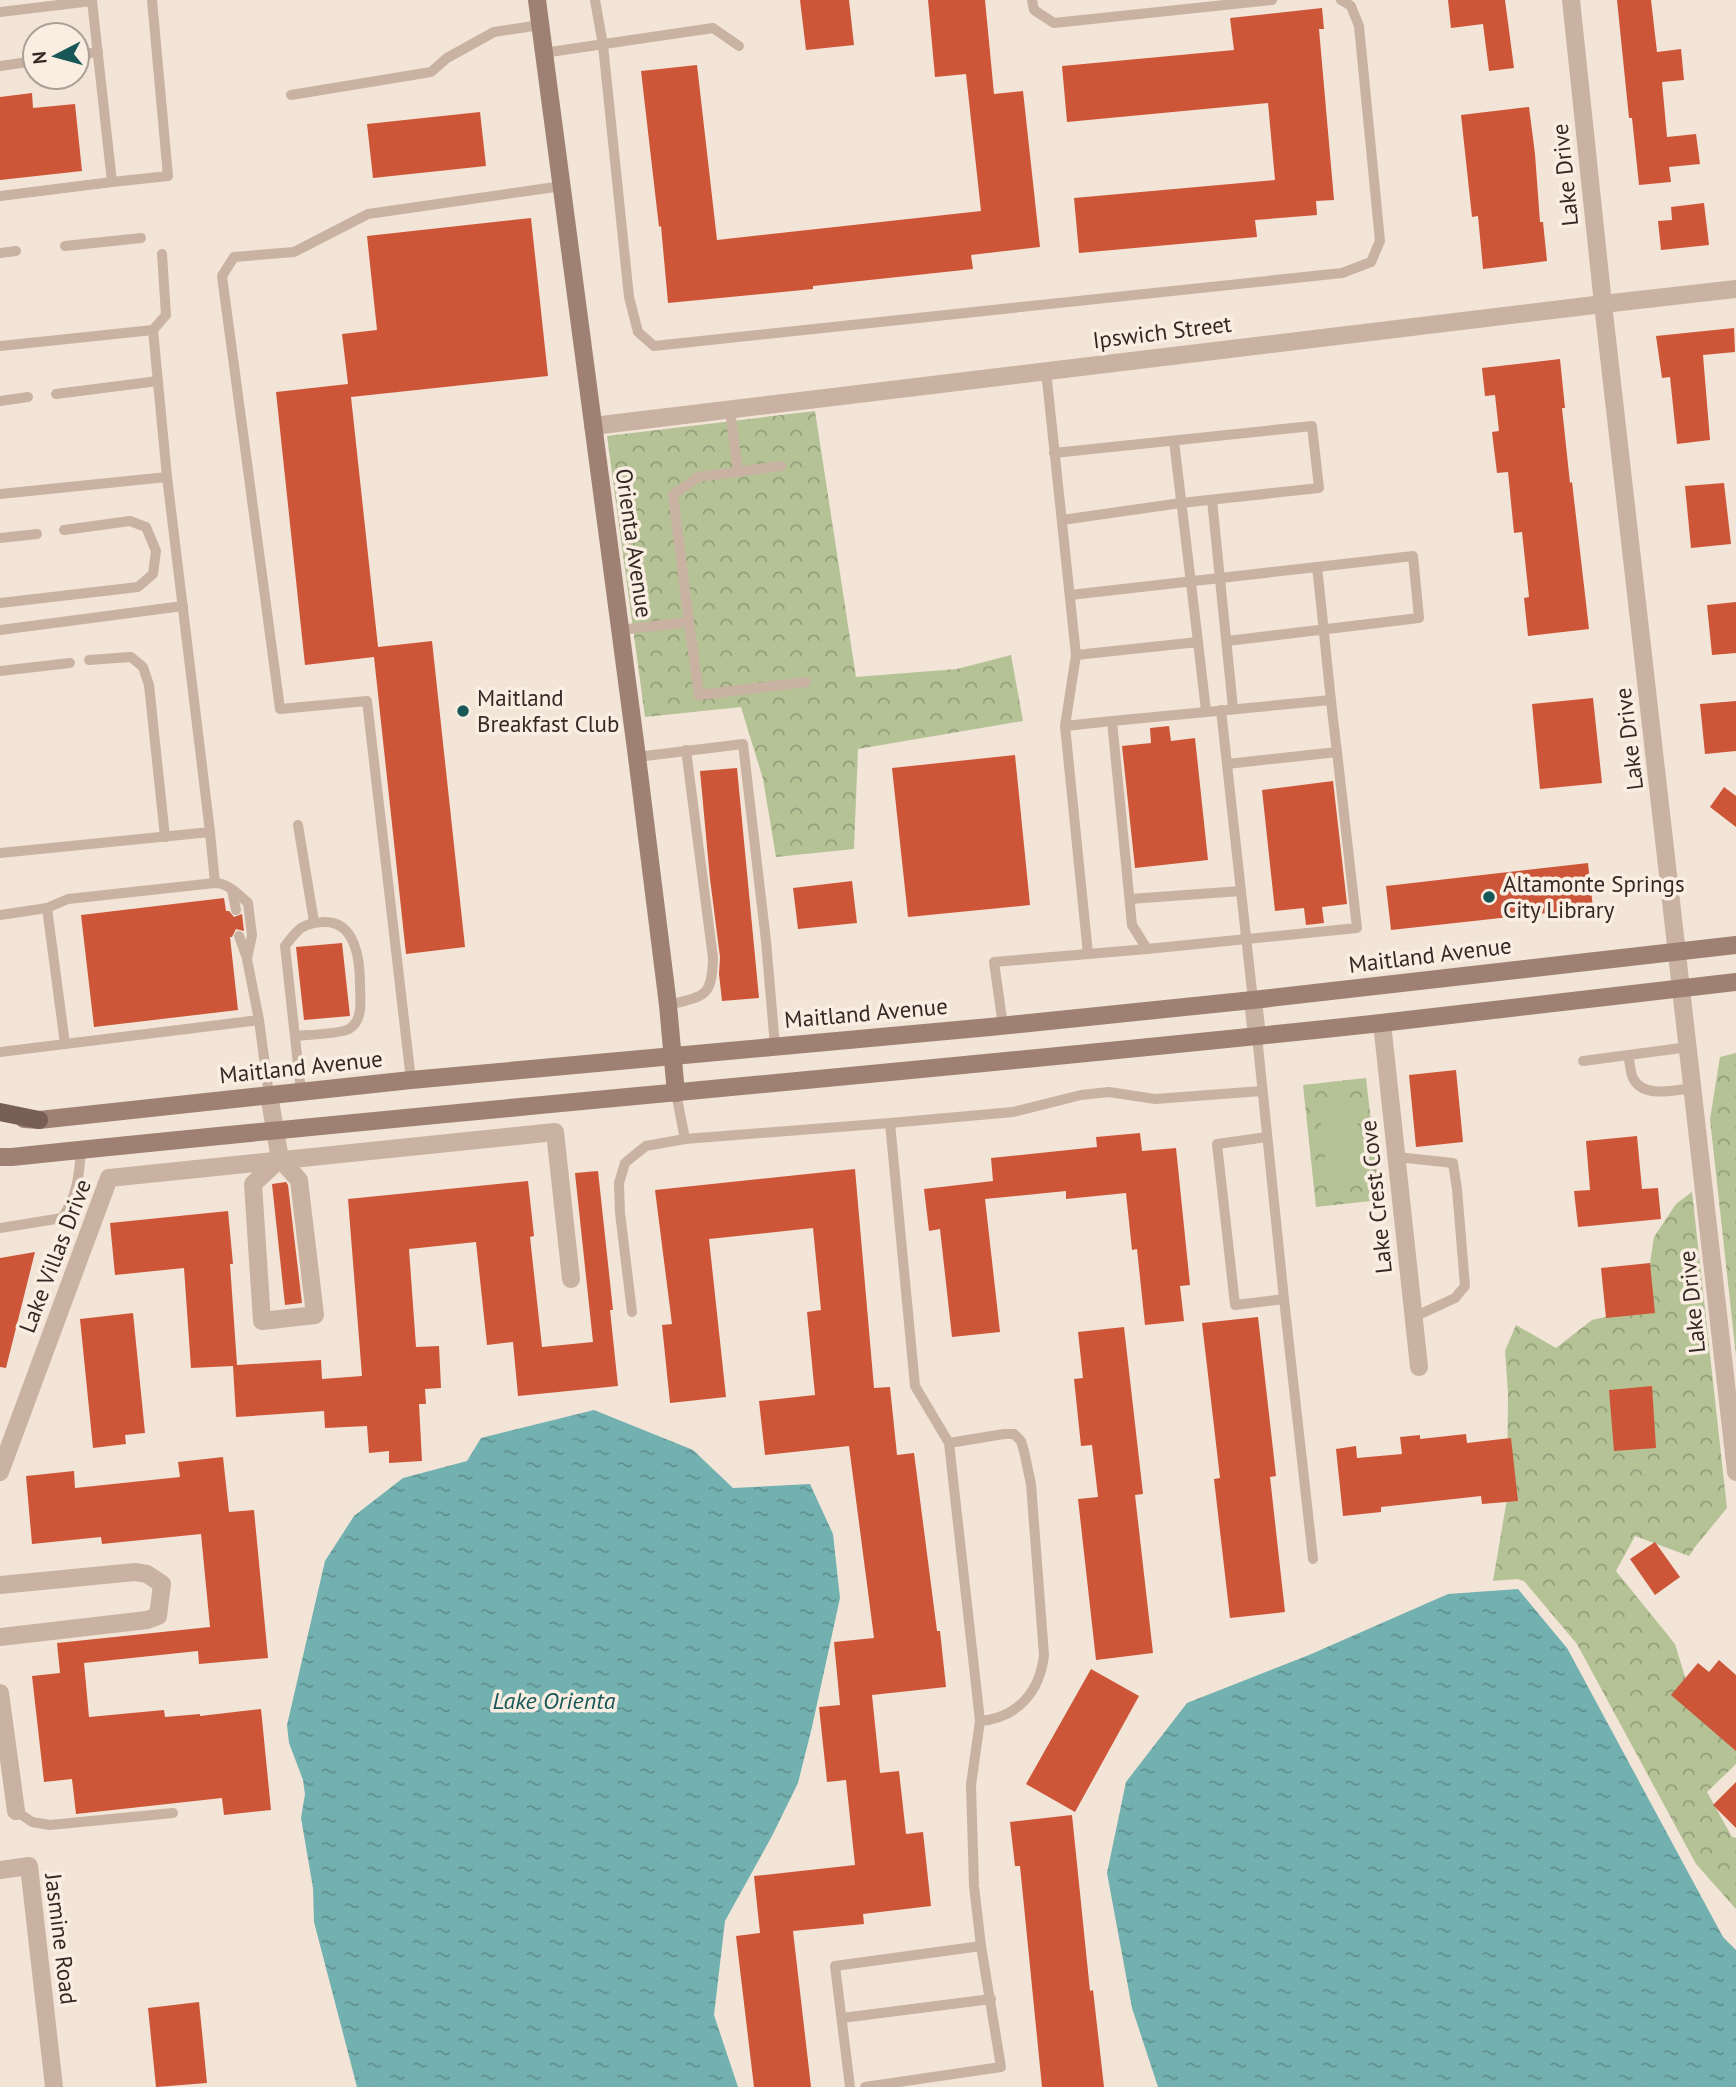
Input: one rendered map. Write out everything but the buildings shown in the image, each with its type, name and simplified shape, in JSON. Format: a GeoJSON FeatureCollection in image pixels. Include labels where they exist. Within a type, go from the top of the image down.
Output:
{"type":"FeatureCollection","features":[{"type":"Feature","properties":{"kind":"main road","name":"Orienta Avenue"},"geometry":{"type":"LineString","coordinates":[[537,0],[621,630],[677,1093]]}},
{"type":"Feature","properties":{"kind":"main road","name":"Maitland Avenue"},"geometry":{"type":"LineString","coordinates":[[0,1119],[39,1119],[411,1080],[1003,1026],[1736,945]]}},
{"type":"Feature","properties":{"kind":"main road"},"geometry":{"type":"LineString","coordinates":[[0,1157],[1257,1036],[1736,982]]}},
{"type":"Feature","properties":{"kind":"main road"},"geometry":{"type":"LineString","coordinates":[[0,1112],[39,1119]]}},
{"type":"Feature","properties":{"kind":"street","name":"Lake Drive"},"geometry":{"type":"LineString","coordinates":[[1571,0],[1736,1472]]}},
{"type":"Feature","properties":{"kind":"street","name":"Ipswich Street"},"geometry":{"type":"LineString","coordinates":[[593,426],[1736,289]]}},
{"type":"Feature","properties":{"kind":"street"},"geometry":{"type":"LineString","coordinates":[[1253,1000],[1257,1036]]}},
{"type":"Feature","properties":{"kind":"street","name":"Lake Crest Cove"},"geometry":{"type":"LineString","coordinates":[[1382,1023],[1419,1367]]}},
{"type":"Feature","properties":{"kind":"street"},"geometry":{"type":"LineString","coordinates":[[269,1095],[280,1159],[299,1180],[315,1315],[262,1321],[253,1184],[280,1159]]}},
{"type":"Feature","properties":{"kind":"street","name":"Lake Villas Drive"},"geometry":{"type":"LineString","coordinates":[[0,1472],[109,1178],[555,1132],[571,1279]]}},
{"type":"Feature","properties":{"kind":"street"},"geometry":{"type":"LineString","coordinates":[[0,1585],[135,1572],[147,1574],[162,1584],[158,1616],[147,1620],[0,1637]]}},
{"type":"Feature","properties":{"kind":"street"},"geometry":{"type":"LineString","coordinates":[[0,1693],[16,1811]]}},
{"type":"Feature","properties":{"kind":"street","name":"Jasmine Road"},"geometry":{"type":"LineString","coordinates":[[0,1870],[29,1866],[54,2087]]}},
{"type":"Feature","properties":{"kind":"lane"},"geometry":{"type":"LineString","coordinates":[[0,196],[168,176],[152,0]]}},
{"type":"Feature","properties":{"kind":"lane"},"geometry":{"type":"LineString","coordinates":[[595,0],[603,45],[629,297],[638,332],[654,346],[1342,273],[1371,262],[1380,241],[1359,26],[1351,6],[1341,0]]}},
{"type":"Feature","properties":{"kind":"lane"},"geometry":{"type":"LineString","coordinates":[[1032,0],[1034,10],[1054,23],[1272,0]]}},
{"type":"Feature","properties":{"kind":"lane"},"geometry":{"type":"LineString","coordinates":[[0,12],[97,1],[98,52],[112,182]]}},
{"type":"Feature","properties":{"kind":"lane"},"geometry":{"type":"LineString","coordinates":[[291,95],[431,72],[447,58],[494,32],[540,26]]}},
{"type":"Feature","properties":{"kind":"lane"},"geometry":{"type":"LineString","coordinates":[[543,53],[713,28],[739,46]]}},
{"type":"Feature","properties":{"kind":"lane"},"geometry":{"type":"LineString","coordinates":[[91,53],[98,52]]}},
{"type":"Feature","properties":{"kind":"lane"},"geometry":{"type":"LineString","coordinates":[[0,65],[21,63]]}},
{"type":"Feature","properties":{"kind":"lane"},"geometry":{"type":"LineString","coordinates":[[411,1080],[367,701],[280,709],[222,276],[234,257],[294,252],[368,214],[562,187]]}},
{"type":"Feature","properties":{"kind":"lane"},"geometry":{"type":"LineString","coordinates":[[65,246],[141,238]]}},
{"type":"Feature","properties":{"kind":"lane"},"geometry":{"type":"LineString","coordinates":[[0,253],[16,251]]}},
{"type":"Feature","properties":{"kind":"lane"},"geometry":{"type":"LineString","coordinates":[[0,345],[153,330],[166,315],[162,254]]}},
{"type":"Feature","properties":{"kind":"lane"},"geometry":{"type":"LineString","coordinates":[[153,330],[167,477],[215,883]]}},
{"type":"Feature","properties":{"kind":"lane"},"geometry":{"type":"LineString","coordinates":[[1046,371],[1076,655],[1065,726],[1088,954]]}},
{"type":"Feature","properties":{"kind":"lane"},"geometry":{"type":"LineString","coordinates":[[56,394],[158,381]]}},
{"type":"Feature","properties":{"kind":"lane"},"geometry":{"type":"LineString","coordinates":[[0,401],[28,397]]}},
{"type":"Feature","properties":{"kind":"lane"},"geometry":{"type":"LineString","coordinates":[[730,410],[738,472]]}},
{"type":"Feature","properties":{"kind":"lane"},"geometry":{"type":"LineString","coordinates":[[1054,453],[1312,426],[1319,488],[1181,503],[1062,520]]}},
{"type":"Feature","properties":{"kind":"lane"},"geometry":{"type":"LineString","coordinates":[[1174,441],[1206,711]]}},
{"type":"Feature","properties":{"kind":"lane"},"geometry":{"type":"LineString","coordinates":[[781,466],[698,477],[673,495],[699,695],[806,682]]}},
{"type":"Feature","properties":{"kind":"lane"},"geometry":{"type":"LineString","coordinates":[[0,494],[167,477]]}},
{"type":"Feature","properties":{"kind":"lane"},"geometry":{"type":"LineString","coordinates":[[1212,500],[1233,708]]}},
{"type":"Feature","properties":{"kind":"lane"},"geometry":{"type":"LineString","coordinates":[[0,603],[138,587],[153,574],[156,551],[146,527],[130,521],[64,530]]}},
{"type":"Feature","properties":{"kind":"lane"},"geometry":{"type":"LineString","coordinates":[[0,538],[37,534]]}},
{"type":"Feature","properties":{"kind":"lane"},"geometry":{"type":"LineString","coordinates":[[1070,595],[1413,556],[1419,618],[1227,640]]}},
{"type":"Feature","properties":{"kind":"lane"},"geometry":{"type":"LineString","coordinates":[[1003,1026],[995,962],[1357,929],[1317,566]]}},
{"type":"Feature","properties":{"kind":"lane"},"geometry":{"type":"LineString","coordinates":[[0,630],[183,606]]}},
{"type":"Feature","properties":{"kind":"lane"},"geometry":{"type":"LineString","coordinates":[[621,630],[689,622]]}},
{"type":"Feature","properties":{"kind":"lane"},"geometry":{"type":"LineString","coordinates":[[1076,655],[1198,642]]}},
{"type":"Feature","properties":{"kind":"lane"},"geometry":{"type":"LineString","coordinates":[[89,660],[131,657],[144,667],[149,685],[165,837]]}},
{"type":"Feature","properties":{"kind":"lane"},"geometry":{"type":"LineString","coordinates":[[0,671],[70,663]]}},
{"type":"Feature","properties":{"kind":"lane"},"geometry":{"type":"LineString","coordinates":[[1065,726],[1331,700]]}},
{"type":"Feature","properties":{"kind":"lane"},"geometry":{"type":"LineString","coordinates":[[1221,710],[1253,1000]]}},
{"type":"Feature","properties":{"kind":"lane"},"geometry":{"type":"LineString","coordinates":[[1112,721],[1132,925],[1147,949]]}},
{"type":"Feature","properties":{"kind":"lane"},"geometry":{"type":"LineString","coordinates":[[637,757],[743,744],[766,941],[775,1046]]}},
{"type":"Feature","properties":{"kind":"lane"},"geometry":{"type":"LineString","coordinates":[[668,1005],[699,997],[708,990],[712,979],[713,958],[686,750]]}},
{"type":"Feature","properties":{"kind":"lane"},"geometry":{"type":"LineString","coordinates":[[1227,764],[1337,752]]}},
{"type":"Feature","properties":{"kind":"lane"},"geometry":{"type":"LineString","coordinates":[[298,825],[314,922]]}},
{"type":"Feature","properties":{"kind":"lane"},"geometry":{"type":"LineString","coordinates":[[0,853],[210,832]]}},
{"type":"Feature","properties":{"kind":"lane"},"geometry":{"type":"LineString","coordinates":[[0,915],[47,908],[68,899],[220,883],[248,902],[252,935],[247,959]]}},
{"type":"Feature","properties":{"kind":"lane"},"geometry":{"type":"LineString","coordinates":[[232,889],[236,910]]}},
{"type":"Feature","properties":{"kind":"lane"},"geometry":{"type":"LineString","coordinates":[[1130,899],[1241,891]]}},
{"type":"Feature","properties":{"kind":"lane"},"geometry":{"type":"LineString","coordinates":[[47,908],[65,1044]]}},
{"type":"Feature","properties":{"kind":"lane"},"geometry":{"type":"LineString","coordinates":[[295,1036],[347,1030],[356,1023],[360,1013],[358,953],[344,928],[333,921],[314,922],[299,927],[285,946],[301,1092]]}},
{"type":"Feature","properties":{"kind":"lane"},"geometry":{"type":"LineString","coordinates":[[239,936],[247,959],[269,1095]]}},
{"type":"Feature","properties":{"kind":"lane"},"geometry":{"type":"LineString","coordinates":[[0,1052],[258,1020]]}},
{"type":"Feature","properties":{"kind":"lane"},"geometry":{"type":"LineString","coordinates":[[1257,1036],[1313,1559]]}},
{"type":"Feature","properties":{"kind":"lane"},"geometry":{"type":"LineString","coordinates":[[1583,1061],[1689,1047]]}},
{"type":"Feature","properties":{"kind":"lane"},"geometry":{"type":"LineString","coordinates":[[1628,1055],[1633,1079],[1643,1090],[1693,1088]]}},
{"type":"Feature","properties":{"kind":"lane"},"geometry":{"type":"LineString","coordinates":[[632,1312],[619,1183],[625,1163],[646,1146],[685,1139],[1013,1112],[1082,1095],[1110,1092],[1155,1099],[1262,1091]]}},
{"type":"Feature","properties":{"kind":"lane"},"geometry":{"type":"LineString","coordinates":[[677,1093],[685,1139]]}},
{"type":"Feature","properties":{"kind":"lane"},"geometry":{"type":"LineString","coordinates":[[865,2087],[1001,2067],[981,1946],[972,1861],[971,1785],[980,1721],[949,1444],[915,1386],[890,1123]]}},
{"type":"Feature","properties":{"kind":"lane"},"geometry":{"type":"LineString","coordinates":[[1267,1137],[1217,1144],[1235,1305],[1284,1299]]}},
{"type":"Feature","properties":{"kind":"lane"},"geometry":{"type":"LineString","coordinates":[[0,1228],[62,1218],[72,1202],[81,1150]]}},
{"type":"Feature","properties":{"kind":"lane"},"geometry":{"type":"LineString","coordinates":[[1397,1157],[1453,1163],[1457,1189],[1465,1286],[1455,1298],[1414,1317]]}},
{"type":"Feature","properties":{"kind":"lane"},"geometry":{"type":"LineString","coordinates":[[949,1444],[1014,1434],[1021,1441],[1031,1484],[1044,1655],[1042,1674],[1035,1688],[1017,1707],[996,1720],[980,1721]]}},
{"type":"Feature","properties":{"kind":"lane"},"geometry":{"type":"LineString","coordinates":[[16,1811],[32,1822],[50,1825],[173,1813]]}},
{"type":"Feature","properties":{"kind":"lane"},"geometry":{"type":"LineString","coordinates":[[850,2087],[835,1966],[981,1946]]}},
{"type":"Feature","properties":{"kind":"lane"},"geometry":{"type":"LineString","coordinates":[[842,2018],[991,1999]]}},
{"type":"Feature","properties":{"kind":"green space"},"geometry":{"type":"Polygon","coordinates":[[[815,411],[856,677],[957,669],[1011,655],[1023,721],[858,749],[854,849],[776,857],[763,779],[741,707],[645,717],[607,436],[815,411]]]}},
{"type":"Feature","properties":{"kind":"green space"},"geometry":{"type":"Polygon","coordinates":[[[1736,1053],[1736,1356],[1710,1119],[1720,1057],[1736,1053]]]}},
{"type":"Feature","properties":{"kind":"green space"},"geometry":{"type":"Polygon","coordinates":[[[1366,1078],[1380,1200],[1316,1207],[1303,1085],[1366,1078]]]}},
{"type":"Feature","properties":{"kind":"green space"},"geometry":{"type":"Polygon","coordinates":[[[1355,1100],[1364,1179],[1328,1183],[1319,1104],[1355,1100]]]}},
{"type":"Feature","properties":{"kind":"green space"},"geometry":{"type":"Polygon","coordinates":[[[1692,1192],[1727,1508],[1689,1556],[1635,1536],[1616,1571],[1675,1644],[1697,1717],[1736,1738],[1736,1764],[1707,1792],[1732,1837],[1736,1838],[1736,1909],[1696,1864],[1577,1644],[1524,1581],[1493,1581],[1507,1499],[1508,1393],[1505,1351],[1516,1325],[1556,1348],[1592,1320],[1614,1315],[1634,1302],[1650,1263],[1654,1237],[1676,1204],[1692,1192]]]}},
{"type":"Feature","properties":{"kind":"water","name":"Lake Orienta"},"geometry":{"type":"Polygon","coordinates":[[[594,1410],[693,1450],[733,1488],[810,1484],[833,1534],[840,1598],[798,1783],[725,1921],[714,2015],[738,2087],[357,2087],[314,1922],[313,1888],[301,1818],[305,1794],[303,1780],[289,1743],[287,1725],[325,1561],[354,1516],[403,1478],[467,1461],[481,1438],[594,1410]]]}},
{"type":"Feature","properties":{"kind":"water"},"geometry":{"type":"Polygon","coordinates":[[[1518,1589],[1567,1648],[1723,1937],[1736,1950],[1736,2087],[1158,2087],[1132,2008],[1107,1873],[1126,1782],[1187,1703],[1309,1655],[1448,1594],[1518,1589]]]}},
{"type":"Feature","properties":{"kind":"place","name":"Maitland Breakfast Club"},"geometry":{"type":"Point","coordinates":[463,711]}},
{"type":"Feature","properties":{"kind":"place","name":"Altamonte Springs City Library"},"geometry":{"type":"Point","coordinates":[1489,897]}}]}
